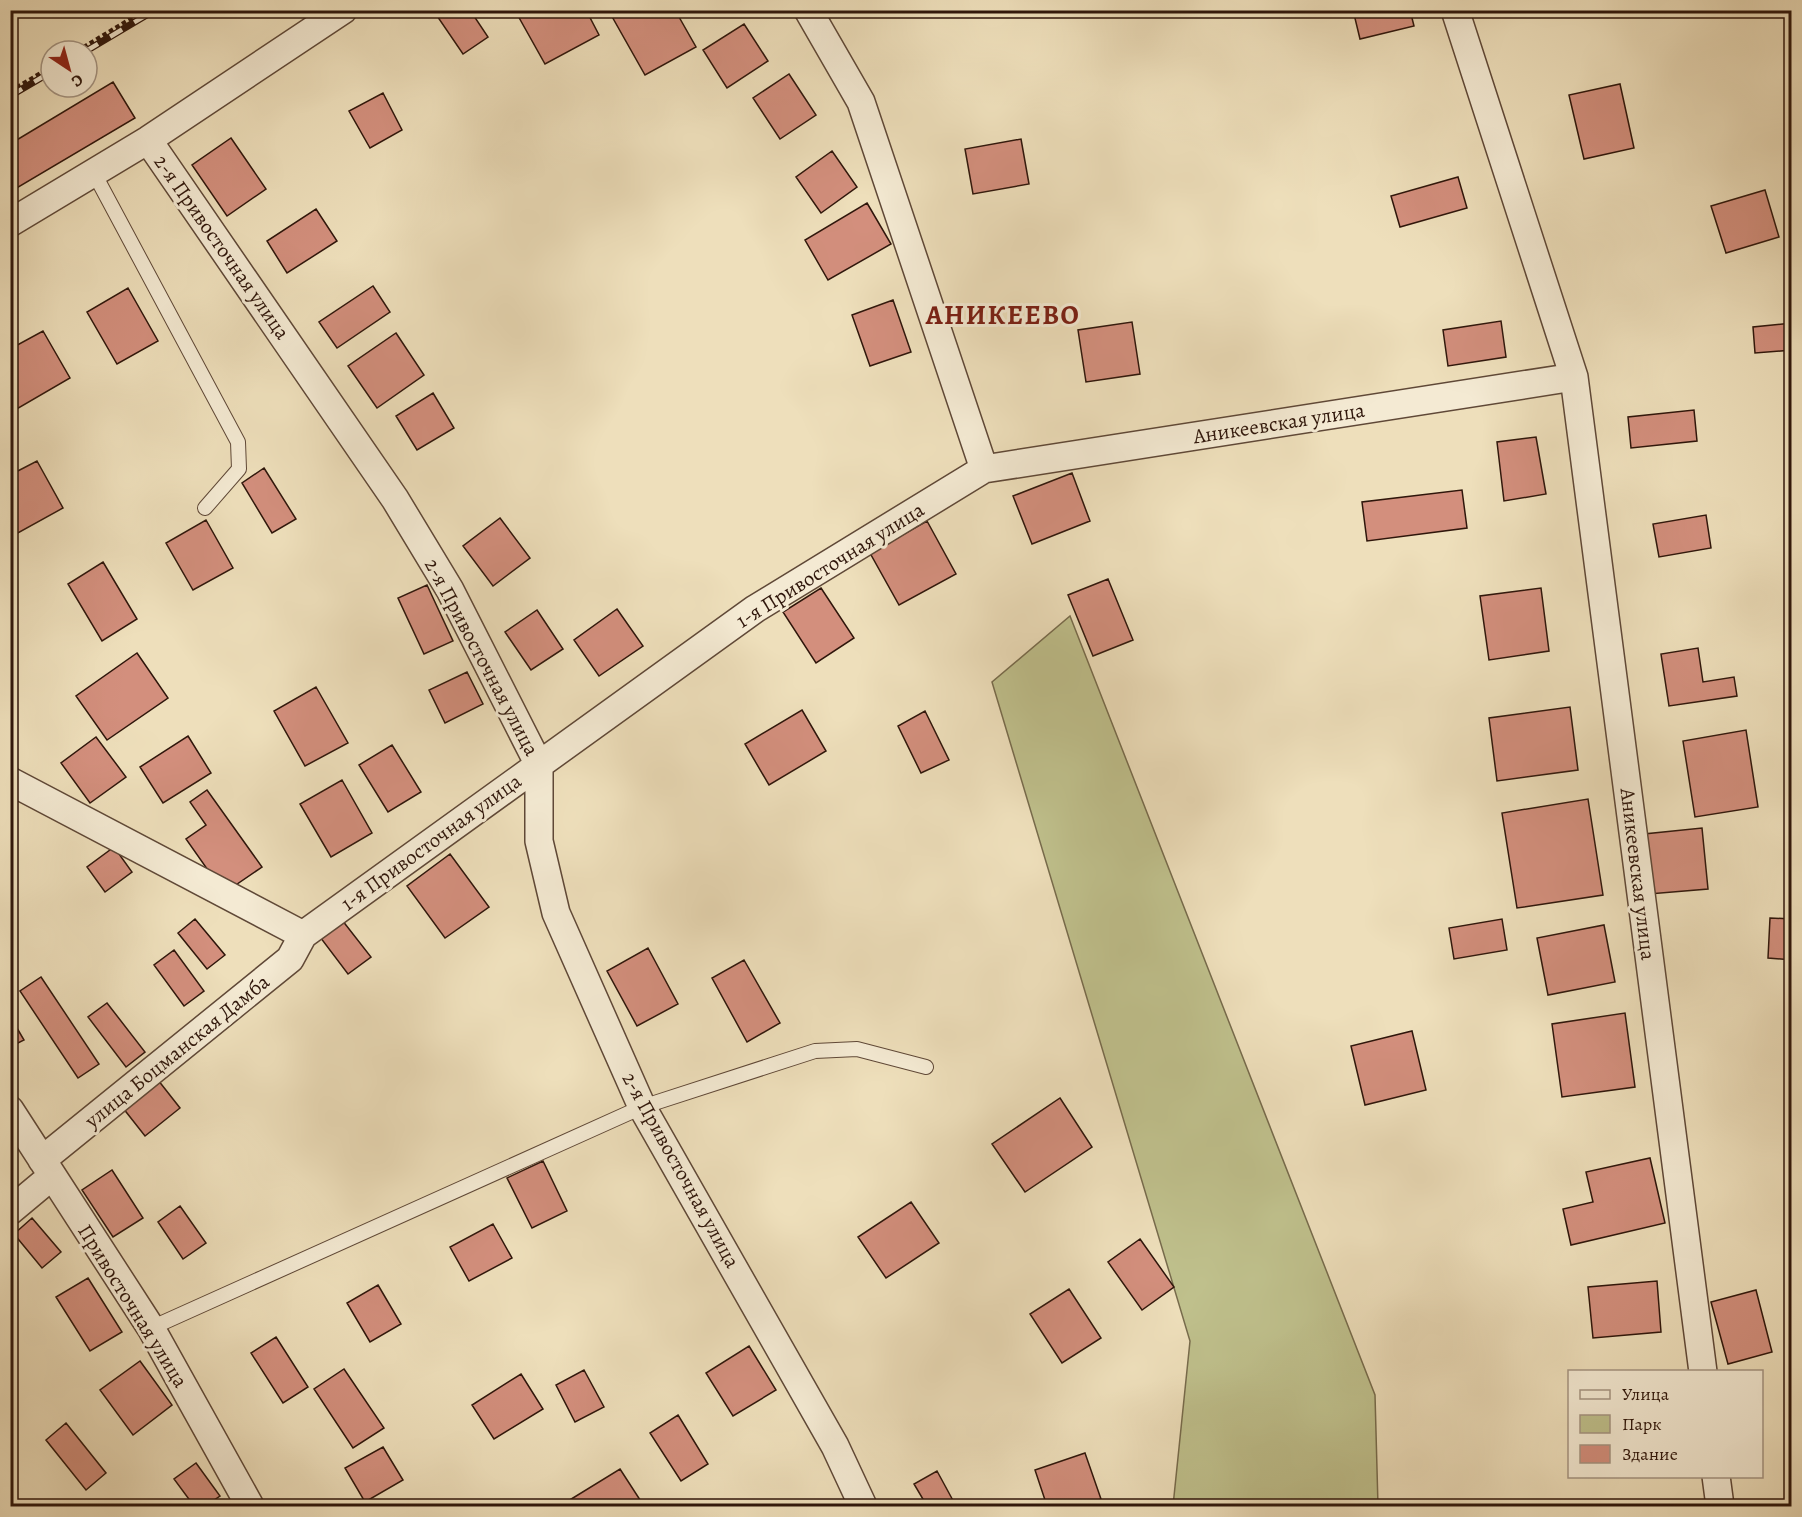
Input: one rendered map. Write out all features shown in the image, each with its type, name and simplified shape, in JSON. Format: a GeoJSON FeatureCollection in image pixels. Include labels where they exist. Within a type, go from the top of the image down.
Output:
{"type":"FeatureCollection","features":[{"type":"Feature","properties":{"kind":"street"},"geometry":{"type":"LineString","coordinates":[[10,223],[148,140],[344,10]]}},
{"type":"Feature","properties":{"kind":"street"},"geometry":{"type":"LineString","coordinates":[[808,10],[861,102],[984,469]]}},
{"type":"Feature","properties":{"kind":"street","name":"Аникеевская улица"},"geometry":{"type":"LineString","coordinates":[[1455,10],[1574,377],[1703,1370]]}},
{"type":"Feature","properties":{"kind":"street","name":"2-я Привосточная улица"},"geometry":{"type":"LineString","coordinates":[[148,140],[395,499],[450,590],[538,765],[539,841],[556,913],[642,1107],[835,1446],[863,1506]]}},
{"type":"Feature","properties":{"kind":"street","name":"Аникеевская улица"},"geometry":{"type":"LineString","coordinates":[[984,469],[1574,377]]}},
{"type":"Feature","properties":{"kind":"street","name":"1-я Привосточная улица"},"geometry":{"type":"LineString","coordinates":[[303,934],[755,609],[984,469]]}},
{"type":"Feature","properties":{"kind":"street"},"geometry":{"type":"LineString","coordinates":[[10,782],[303,934]]}},
{"type":"Feature","properties":{"kind":"street","name":"улица Боцманская Дамба"},"geometry":{"type":"LineString","coordinates":[[47,1168],[290,959],[303,934]]}},
{"type":"Feature","properties":{"kind":"street","name":"Привосточная улица"},"geometry":{"type":"LineString","coordinates":[[10,1110],[151,1328],[250,1506]]}},
{"type":"Feature","properties":{"kind":"street"},"geometry":{"type":"LineString","coordinates":[[10,1211],[47,1168]]}},
{"type":"Feature","properties":{"kind":"street"},"geometry":{"type":"LineString","coordinates":[[1716,1478],[1720,1506]]}},
{"type":"Feature","properties":{"kind":"lane"},"geometry":{"type":"LineString","coordinates":[[94,173],[238,442],[239,469],[205,508]]}},
{"type":"Feature","properties":{"kind":"lane"},"geometry":{"type":"LineString","coordinates":[[151,1328],[642,1107],[815,1051],[857,1049],[927,1068]]}},
{"type":"Feature","properties":{"kind":"path"},"geometry":{"type":"LineString","coordinates":[[97,39],[145,10]]}},
{"type":"Feature","properties":{"kind":"path"},"geometry":{"type":"LineString","coordinates":[[10,91],[39,74]]}},
{"type":"Feature","properties":{"kind":"green space"},"geometry":{"type":"Polygon","coordinates":[[[1070,616],[1375,1395],[1378,1506],[1173,1506],[1190,1341],[992,682],[1070,616]]]}},
{"type":"Feature","properties":{"kind":"building"},"geometry":{"type":"Polygon","coordinates":[[[433,10],[470,10],[488,37],[463,54],[433,10]]]}},
{"type":"Feature","properties":{"kind":"building"},"geometry":{"type":"Polygon","coordinates":[[[523,10],[586,10],[599,35],[545,64],[517,14],[523,10]]]}},
{"type":"Feature","properties":{"kind":"building"},"geometry":{"type":"Polygon","coordinates":[[[615,10],[675,10],[696,47],[645,75],[610,13],[615,10]]]}},
{"type":"Feature","properties":{"kind":"building"},"geometry":{"type":"Polygon","coordinates":[[[1353,10],[1410,10],[1414,26],[1360,39],[1353,10]]]}},
{"type":"Feature","properties":{"kind":"building"},"geometry":{"type":"Polygon","coordinates":[[[744,24],[768,61],[727,88],[703,50],[744,24]]]}},
{"type":"Feature","properties":{"kind":"building"},"geometry":{"type":"Polygon","coordinates":[[[789,74],[816,115],[780,139],[753,98],[789,74]]]}},
{"type":"Feature","properties":{"kind":"building"},"geometry":{"type":"Polygon","coordinates":[[[113,82],[135,118],[10,192],[10,144],[85,99],[99,99],[99,90],[113,82]]]}},
{"type":"Feature","properties":{"kind":"building"},"geometry":{"type":"Polygon","coordinates":[[[1620,84],[1634,148],[1584,159],[1569,95],[1620,84]]]}},
{"type":"Feature","properties":{"kind":"building"},"geometry":{"type":"Polygon","coordinates":[[[383,93],[402,130],[370,148],[349,111],[383,93]]]}},
{"type":"Feature","properties":{"kind":"building"},"geometry":{"type":"Polygon","coordinates":[[[231,138],[266,189],[227,216],[192,165],[231,138]]]}},
{"type":"Feature","properties":{"kind":"building"},"geometry":{"type":"Polygon","coordinates":[[[1021,139],[1029,184],[973,194],[965,149],[1021,139]]]}},
{"type":"Feature","properties":{"kind":"building"},"geometry":{"type":"Polygon","coordinates":[[[832,151],[857,187],[821,213],[796,177],[832,151]]]}},
{"type":"Feature","properties":{"kind":"building"},"geometry":{"type":"Polygon","coordinates":[[[1458,177],[1467,208],[1400,227],[1391,196],[1458,177]]]}},
{"type":"Feature","properties":{"kind":"building"},"geometry":{"type":"Polygon","coordinates":[[[1765,190],[1779,237],[1726,253],[1711,206],[1765,190]]]}},
{"type":"Feature","properties":{"kind":"building"},"geometry":{"type":"Polygon","coordinates":[[[867,203],[891,244],[828,280],[805,240],[867,203]]]}},
{"type":"Feature","properties":{"kind":"building"},"geometry":{"type":"Polygon","coordinates":[[[316,209],[337,241],[287,273],[267,241],[316,209]]]}},
{"type":"Feature","properties":{"kind":"building"},"geometry":{"type":"Polygon","coordinates":[[[373,286],[390,312],[337,348],[319,322],[373,286]]]}},
{"type":"Feature","properties":{"kind":"building"},"geometry":{"type":"Polygon","coordinates":[[[128,288],[158,341],[117,364],[87,312],[128,288]]]}},
{"type":"Feature","properties":{"kind":"building"},"geometry":{"type":"Polygon","coordinates":[[[893,300],[911,352],[870,366],[852,315],[893,300]]]}},
{"type":"Feature","properties":{"kind":"building"},"geometry":{"type":"Polygon","coordinates":[[[1501,321],[1506,357],[1448,366],[1443,330],[1501,321]]]}},
{"type":"Feature","properties":{"kind":"building"},"geometry":{"type":"Polygon","coordinates":[[[1132,322],[1140,374],[1086,382],[1078,330],[1132,322]]]}},
{"type":"Feature","properties":{"kind":"building"},"geometry":{"type":"Polygon","coordinates":[[[1792,323],[1792,350],[1755,353],[1753,327],[1792,323]]]}},
{"type":"Feature","properties":{"kind":"building"},"geometry":{"type":"Polygon","coordinates":[[[43,331],[70,378],[15,410],[10,401],[10,349],[43,331]]]}},
{"type":"Feature","properties":{"kind":"building"},"geometry":{"type":"Polygon","coordinates":[[[396,333],[424,375],[377,408],[348,366],[396,333]]]}},
{"type":"Feature","properties":{"kind":"building"},"geometry":{"type":"Polygon","coordinates":[[[433,393],[454,428],[417,450],[396,416],[433,393]]]}},
{"type":"Feature","properties":{"kind":"building"},"geometry":{"type":"Polygon","coordinates":[[[1694,410],[1697,441],[1631,448],[1628,417],[1694,410]]]}},
{"type":"Feature","properties":{"kind":"building"},"geometry":{"type":"Polygon","coordinates":[[[1536,437],[1546,494],[1504,501],[1497,442],[1536,437]]]}},
{"type":"Feature","properties":{"kind":"building"},"geometry":{"type":"Polygon","coordinates":[[[37,461],[63,508],[16,534],[10,524],[10,475],[37,461]]]}},
{"type":"Feature","properties":{"kind":"building"},"geometry":{"type":"Polygon","coordinates":[[[264,468],[296,519],[272,533],[242,483],[264,468]]]}},
{"type":"Feature","properties":{"kind":"building"},"geometry":{"type":"Polygon","coordinates":[[[1072,473],[1090,521],[1032,544],[1013,496],[1072,473]]]}},
{"type":"Feature","properties":{"kind":"building"},"geometry":{"type":"Polygon","coordinates":[[[1462,490],[1467,528],[1367,541],[1362,502],[1462,490]]]}},
{"type":"Feature","properties":{"kind":"building"},"geometry":{"type":"Polygon","coordinates":[[[1706,515],[1711,548],[1659,557],[1653,524],[1706,515]]]}},
{"type":"Feature","properties":{"kind":"building"},"geometry":{"type":"Polygon","coordinates":[[[500,518],[530,558],[493,586],[463,546],[500,518]]]}},
{"type":"Feature","properties":{"kind":"building"},"geometry":{"type":"Polygon","coordinates":[[[206,520],[233,568],[193,590],[166,543],[206,520]]]}},
{"type":"Feature","properties":{"kind":"building"},"geometry":{"type":"Polygon","coordinates":[[[927,521],[956,574],[899,605],[870,553],[927,521]]]}},
{"type":"Feature","properties":{"kind":"building"},"geometry":{"type":"Polygon","coordinates":[[[103,562],[137,619],[102,641],[68,584],[103,562]]]}},
{"type":"Feature","properties":{"kind":"building"},"geometry":{"type":"Polygon","coordinates":[[[1108,579],[1133,640],[1093,656],[1068,595],[1108,579]]]}},
{"type":"Feature","properties":{"kind":"building"},"geometry":{"type":"Polygon","coordinates":[[[427,585],[453,641],[424,654],[398,598],[427,585]]]}},
{"type":"Feature","properties":{"kind":"building"},"geometry":{"type":"Polygon","coordinates":[[[821,588],[854,638],[816,663],[783,612],[821,588]]]}},
{"type":"Feature","properties":{"kind":"building"},"geometry":{"type":"Polygon","coordinates":[[[1541,588],[1549,651],[1489,660],[1480,596],[1541,588]]]}},
{"type":"Feature","properties":{"kind":"building"},"geometry":{"type":"Polygon","coordinates":[[[617,609],[643,646],[599,676],[574,640],[617,609]]]}},
{"type":"Feature","properties":{"kind":"building"},"geometry":{"type":"Polygon","coordinates":[[[537,610],[563,649],[531,670],[505,632],[537,610]]]}},
{"type":"Feature","properties":{"kind":"building"},"geometry":{"type":"Polygon","coordinates":[[[1698,648],[1703,682],[1734,677],[1737,696],[1669,706],[1661,654],[1698,648]]]}},
{"type":"Feature","properties":{"kind":"building"},"geometry":{"type":"Polygon","coordinates":[[[137,653],[168,698],[107,740],[76,696],[137,653]]]}},
{"type":"Feature","properties":{"kind":"building"},"geometry":{"type":"Polygon","coordinates":[[[467,672],[483,704],[445,723],[429,690],[467,672]]]}},
{"type":"Feature","properties":{"kind":"building"},"geometry":{"type":"Polygon","coordinates":[[[316,687],[348,743],[305,766],[274,711],[316,687]]]}},
{"type":"Feature","properties":{"kind":"building"},"geometry":{"type":"Polygon","coordinates":[[[1570,707],[1578,770],[1497,781],[1489,718],[1570,707]]]}},
{"type":"Feature","properties":{"kind":"building"},"geometry":{"type":"Polygon","coordinates":[[[802,710],[826,751],[769,785],[745,744],[802,710]]]}},
{"type":"Feature","properties":{"kind":"building"},"geometry":{"type":"Polygon","coordinates":[[[925,711],[949,760],[921,773],[898,726],[925,711]]]}},
{"type":"Feature","properties":{"kind":"building"},"geometry":{"type":"Polygon","coordinates":[[[1746,730],[1758,807],[1695,817],[1683,741],[1746,730]]]}},
{"type":"Feature","properties":{"kind":"building"},"geometry":{"type":"Polygon","coordinates":[[[188,736],[211,773],[163,803],[140,767],[188,736]]]}},
{"type":"Feature","properties":{"kind":"building"},"geometry":{"type":"Polygon","coordinates":[[[96,737],[126,777],[90,803],[61,763],[96,737]]]}},
{"type":"Feature","properties":{"kind":"building"},"geometry":{"type":"Polygon","coordinates":[[[392,745],[421,792],[388,812],[359,765],[392,745]]]}},
{"type":"Feature","properties":{"kind":"building"},"geometry":{"type":"Polygon","coordinates":[[[342,780],[372,833],[331,857],[300,804],[342,780]]]}},
{"type":"Feature","properties":{"kind":"building"},"geometry":{"type":"Polygon","coordinates":[[[207,790],[262,867],[224,893],[186,839],[206,825],[190,802],[207,790]]]}},
{"type":"Feature","properties":{"kind":"building"},"geometry":{"type":"Polygon","coordinates":[[[1588,799],[1603,895],[1517,908],[1502,813],[1588,799]]]}},
{"type":"Feature","properties":{"kind":"building"},"geometry":{"type":"Polygon","coordinates":[[[1702,828],[1708,889],[1649,894],[1644,834],[1702,828]]]}},
{"type":"Feature","properties":{"kind":"building"},"geometry":{"type":"Polygon","coordinates":[[[114,847],[132,872],[105,892],[87,867],[114,847]]]}},
{"type":"Feature","properties":{"kind":"building"},"geometry":{"type":"Polygon","coordinates":[[[450,854],[489,907],[445,938],[407,886],[450,854]]]}},
{"type":"Feature","properties":{"kind":"building"},"geometry":{"type":"Polygon","coordinates":[[[1770,918],[1792,919],[1792,960],[1768,958],[1770,918]]]}},
{"type":"Feature","properties":{"kind":"building"},"geometry":{"type":"Polygon","coordinates":[[[195,919],[225,955],[207,969],[178,933],[195,919]]]}},
{"type":"Feature","properties":{"kind":"building"},"geometry":{"type":"Polygon","coordinates":[[[1502,919],[1507,950],[1454,959],[1449,928],[1502,919]]]}},
{"type":"Feature","properties":{"kind":"building"},"geometry":{"type":"Polygon","coordinates":[[[342,920],[371,957],[348,974],[320,937],[342,920]]]}},
{"type":"Feature","properties":{"kind":"building"},"geometry":{"type":"Polygon","coordinates":[[[1604,925],[1615,982],[1548,995],[1537,938],[1604,925]]]}},
{"type":"Feature","properties":{"kind":"building"},"geometry":{"type":"Polygon","coordinates":[[[648,948],[678,1004],[637,1026],[607,971],[648,948]]]}},
{"type":"Feature","properties":{"kind":"building"},"geometry":{"type":"Polygon","coordinates":[[[174,950],[204,991],[184,1006],[154,965],[174,950]]]}},
{"type":"Feature","properties":{"kind":"building"},"geometry":{"type":"Polygon","coordinates":[[[744,960],[780,1023],[747,1042],[712,978],[744,960]]]}},
{"type":"Feature","properties":{"kind":"building"},"geometry":{"type":"Polygon","coordinates":[[[41,977],[99,1064],[78,1078],[20,991],[41,977]]]}},
{"type":"Feature","properties":{"kind":"building"},"geometry":{"type":"Polygon","coordinates":[[[107,1003],[145,1052],[126,1067],[88,1017],[107,1003]]]}},
{"type":"Feature","properties":{"kind":"building"},"geometry":{"type":"Polygon","coordinates":[[[1625,1013],[1635,1087],[1562,1097],[1552,1024],[1625,1013]]]}},
{"type":"Feature","properties":{"kind":"building"},"geometry":{"type":"Polygon","coordinates":[[[10,1016],[24,1040],[10,1047],[10,1016]]]}},
{"type":"Feature","properties":{"kind":"building"},"geometry":{"type":"Polygon","coordinates":[[[1412,1031],[1426,1090],[1365,1105],[1351,1046],[1412,1031]]]}},
{"type":"Feature","properties":{"kind":"building"},"geometry":{"type":"Polygon","coordinates":[[[158,1080],[180,1108],[145,1136],[123,1108],[158,1080]]]}},
{"type":"Feature","properties":{"kind":"building"},"geometry":{"type":"Polygon","coordinates":[[[1060,1098],[1092,1147],[1025,1192],[992,1144],[1060,1098]]]}},
{"type":"Feature","properties":{"kind":"building"},"geometry":{"type":"Polygon","coordinates":[[[1650,1158],[1665,1223],[1571,1245],[1563,1209],[1593,1202],[1586,1172],[1650,1158]]]}},
{"type":"Feature","properties":{"kind":"building"},"geometry":{"type":"Polygon","coordinates":[[[543,1161],[567,1211],[532,1228],[507,1178],[543,1161]]]}},
{"type":"Feature","properties":{"kind":"building"},"geometry":{"type":"Polygon","coordinates":[[[112,1170],[143,1218],[113,1237],[82,1190],[112,1170]]]}},
{"type":"Feature","properties":{"kind":"building"},"geometry":{"type":"Polygon","coordinates":[[[911,1202],[939,1243],[886,1278],[858,1237],[911,1202]]]}},
{"type":"Feature","properties":{"kind":"building"},"geometry":{"type":"Polygon","coordinates":[[[180,1206],[206,1243],[183,1259],[158,1222],[180,1206]]]}},
{"type":"Feature","properties":{"kind":"building"},"geometry":{"type":"Polygon","coordinates":[[[32,1218],[61,1252],[42,1268],[14,1234],[32,1218]]]}},
{"type":"Feature","properties":{"kind":"building"},"geometry":{"type":"Polygon","coordinates":[[[493,1224],[512,1258],[469,1281],[450,1247],[493,1224]]]}},
{"type":"Feature","properties":{"kind":"building"},"geometry":{"type":"Polygon","coordinates":[[[1140,1239],[1174,1287],[1142,1310],[1108,1262],[1140,1239]]]}},
{"type":"Feature","properties":{"kind":"building"},"geometry":{"type":"Polygon","coordinates":[[[88,1278],[122,1332],[90,1351],[56,1297],[88,1278]]]}},
{"type":"Feature","properties":{"kind":"building"},"geometry":{"type":"Polygon","coordinates":[[[1657,1281],[1661,1332],[1593,1338],[1588,1287],[1657,1281]]]}},
{"type":"Feature","properties":{"kind":"building"},"geometry":{"type":"Polygon","coordinates":[[[378,1285],[401,1324],[370,1342],[347,1303],[378,1285]]]}},
{"type":"Feature","properties":{"kind":"building"},"geometry":{"type":"Polygon","coordinates":[[[1069,1289],[1101,1338],[1062,1363],[1030,1314],[1069,1289]]]}},
{"type":"Feature","properties":{"kind":"building"},"geometry":{"type":"Polygon","coordinates":[[[1756,1290],[1772,1352],[1728,1364],[1711,1302],[1756,1290]]]}},
{"type":"Feature","properties":{"kind":"building"},"geometry":{"type":"Polygon","coordinates":[[[276,1337],[308,1387],[283,1403],[251,1353],[276,1337]]]}},
{"type":"Feature","properties":{"kind":"building"},"geometry":{"type":"Polygon","coordinates":[[[749,1346],[776,1390],[733,1416],[706,1373],[749,1346]]]}},
{"type":"Feature","properties":{"kind":"building"},"geometry":{"type":"Polygon","coordinates":[[[140,1361],[172,1405],[133,1435],[100,1390],[140,1361]]]}},
{"type":"Feature","properties":{"kind":"building"},"geometry":{"type":"Polygon","coordinates":[[[344,1369],[384,1428],[353,1448],[314,1389],[344,1369]]]}},
{"type":"Feature","properties":{"kind":"building"},"geometry":{"type":"Polygon","coordinates":[[[584,1370],[604,1407],[575,1422],[556,1385],[584,1370]]]}},
{"type":"Feature","properties":{"kind":"building"},"geometry":{"type":"Polygon","coordinates":[[[521,1374],[543,1409],[494,1439],[472,1405],[521,1374]]]}},
{"type":"Feature","properties":{"kind":"building"},"geometry":{"type":"Polygon","coordinates":[[[678,1415],[708,1464],[681,1481],[650,1433],[678,1415]]]}},
{"type":"Feature","properties":{"kind":"building"},"geometry":{"type":"Polygon","coordinates":[[[66,1423],[106,1473],[86,1490],[46,1440],[66,1423]]]}},
{"type":"Feature","properties":{"kind":"building"},"geometry":{"type":"Polygon","coordinates":[[[383,1447],[403,1480],[365,1502],[345,1468],[383,1447]]]}},
{"type":"Feature","properties":{"kind":"building"},"geometry":{"type":"Polygon","coordinates":[[[1085,1453],[1101,1499],[1079,1506],[1047,1506],[1035,1470],[1085,1453]]]}},
{"type":"Feature","properties":{"kind":"building"},"geometry":{"type":"Polygon","coordinates":[[[196,1463],[220,1496],[205,1506],[194,1506],[174,1479],[196,1463]]]}},
{"type":"Feature","properties":{"kind":"building"},"geometry":{"type":"Polygon","coordinates":[[[620,1469],[644,1506],[572,1506],[568,1501],[620,1469]]]}},
{"type":"Feature","properties":{"kind":"building"},"geometry":{"type":"Polygon","coordinates":[[[937,1471],[956,1506],[927,1506],[914,1484],[937,1471]]]}},
{"type":"Feature","properties":{"kind":"railway"},"geometry":{"type":"LineString","coordinates":[[99,43],[155,10]]}},
{"type":"Feature","properties":{"kind":"railway"},"geometry":{"type":"LineString","coordinates":[[10,96],[39,79]]}},
{"type":"Feature","properties":{"kind":"district","name":"АНИКЕЕВО"},"geometry":{"type":"Point","coordinates":[1003,315]}}]}
